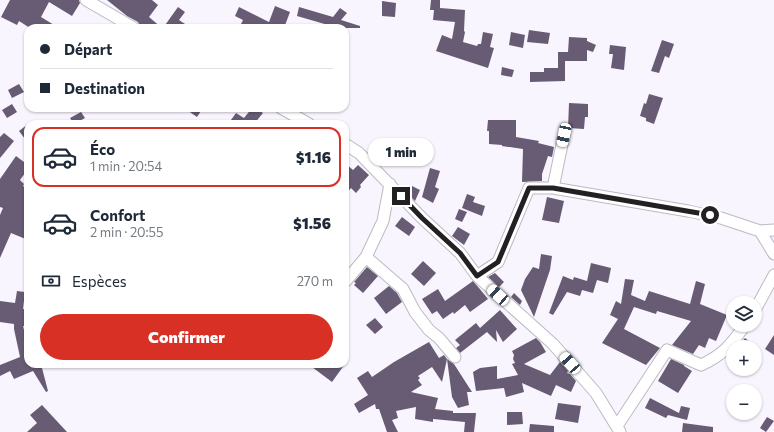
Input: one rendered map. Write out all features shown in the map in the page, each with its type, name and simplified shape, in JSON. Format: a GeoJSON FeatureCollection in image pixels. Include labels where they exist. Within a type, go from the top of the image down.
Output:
{"type":"FeatureCollection","features":[{"type":"Feature","properties":{"kind":"street"},"geometry":{"type":"LineString","coordinates":[[86,0],[120,24]]}},
{"type":"Feature","properties":{"kind":"street"},"geometry":{"type":"LineString","coordinates":[[288,112],[302,120]]}},
{"type":"Feature","properties":{"kind":"street"},"geometry":{"type":"LineString","coordinates":[[553,188],[564,135]]}},
{"type":"Feature","properties":{"kind":"street"},"geometry":{"type":"LineString","coordinates":[[349,147],[359,153],[422,218],[460,253],[477,276],[553,344],[596,393],[618,429],[667,350],[701,365],[713,360],[732,344],[740,332]]}},
{"type":"Feature","properties":{"kind":"street"},"geometry":{"type":"LineString","coordinates":[[349,277],[366,257],[383,221],[390,184]]}},
{"type":"Feature","properties":{"kind":"street"},"geometry":{"type":"LineString","coordinates":[[477,276],[498,262],[529,188],[553,188],[688,211],[721,218],[760,231],[774,230]]}},
{"type":"Feature","properties":{"kind":"street"},"geometry":{"type":"LineString","coordinates":[[760,231],[774,254]]}},
{"type":"Feature","properties":{"kind":"street"},"geometry":{"type":"LineString","coordinates":[[366,257],[403,289],[416,312],[429,330],[439,338],[455,358]]}},
{"type":"Feature","properties":{"kind":"street"},"geometry":{"type":"LineString","coordinates":[[762,297],[774,275]]}},
{"type":"Feature","properties":{"kind":"building"},"geometry":{"type":"Polygon","coordinates":[[[10,0],[79,0],[80,3],[72,16],[49,2],[41,17],[52,24],[24,24],[19,21],[17,25],[1,17],[10,0]]]}},
{"type":"Feature","properties":{"kind":"building"},"geometry":{"type":"Polygon","coordinates":[[[107,0],[152,0],[158,5],[149,17],[157,24],[139,24],[107,0]]]}},
{"type":"Feature","properties":{"kind":"building"},"geometry":{"type":"Polygon","coordinates":[[[431,0],[440,0],[440,8],[465,10],[465,32],[463,42],[477,46],[478,44],[481,44],[483,32],[493,34],[490,47],[494,48],[488,68],[436,51],[442,35],[452,39],[455,22],[433,20],[434,10],[430,10],[431,0]]]}},
{"type":"Feature","properties":{"kind":"building"},"geometry":{"type":"Polygon","coordinates":[[[382,1],[396,3],[395,17],[382,16],[382,1]]]}},
{"type":"Feature","properties":{"kind":"building"},"geometry":{"type":"Polygon","coordinates":[[[275,6],[290,12],[286,24],[241,24],[243,20],[235,16],[239,7],[269,22],[275,6]]]}},
{"type":"Feature","properties":{"kind":"building"},"geometry":{"type":"Polygon","coordinates":[[[178,7],[185,12],[179,20],[185,24],[166,24],[178,7]]]}},
{"type":"Feature","properties":{"kind":"building"},"geometry":{"type":"Polygon","coordinates":[[[299,7],[333,17],[340,8],[347,13],[341,20],[360,26],[360,28],[349,28],[349,24],[325,24],[297,16],[299,7]]]}},
{"type":"Feature","properties":{"kind":"building"},"geometry":{"type":"Polygon","coordinates":[[[529,30],[550,33],[548,44],[527,42],[529,30]]]}},
{"type":"Feature","properties":{"kind":"building"},"geometry":{"type":"Polygon","coordinates":[[[511,32],[525,35],[523,48],[509,45],[511,32]]]}},
{"type":"Feature","properties":{"kind":"building"},"geometry":{"type":"Polygon","coordinates":[[[569,37],[587,38],[587,41],[596,45],[593,52],[587,50],[587,61],[565,61],[565,81],[530,82],[530,72],[544,72],[544,68],[558,68],[558,52],[568,52],[569,37]]]}},
{"type":"Feature","properties":{"kind":"building"},"geometry":{"type":"Polygon","coordinates":[[[662,40],[674,44],[669,58],[665,56],[659,73],[651,71],[662,40]]]}},
{"type":"Feature","properties":{"kind":"building"},"geometry":{"type":"Polygon","coordinates":[[[610,45],[626,47],[624,70],[611,68],[613,54],[609,54],[610,45]]]}},
{"type":"Feature","properties":{"kind":"building"},"geometry":{"type":"Polygon","coordinates":[[[502,67],[514,70],[512,77],[501,75],[502,67]]]}},
{"type":"Feature","properties":{"kind":"building"},"geometry":{"type":"Polygon","coordinates":[[[19,84],[24,92],[12,98],[8,90],[19,84]]]}},
{"type":"Feature","properties":{"kind":"building"},"geometry":{"type":"Polygon","coordinates":[[[649,94],[663,98],[654,124],[646,121],[646,118],[640,116],[644,103],[646,104],[649,94]]]}},
{"type":"Feature","properties":{"kind":"building"},"geometry":{"type":"Polygon","coordinates":[[[569,103],[588,104],[588,117],[585,117],[584,129],[568,128],[569,103]]]}},
{"type":"Feature","properties":{"kind":"building"},"geometry":{"type":"Polygon","coordinates":[[[12,104],[17,112],[7,118],[2,110],[12,104]]]}},
{"type":"Feature","properties":{"kind":"building"},"geometry":{"type":"Polygon","coordinates":[[[81,112],[85,118],[81,120],[71,120],[70,118],[81,112]]]}},
{"type":"Feature","properties":{"kind":"building"},"geometry":{"type":"Polygon","coordinates":[[[190,112],[200,112],[197,117],[190,112]]]}},
{"type":"Feature","properties":{"kind":"building"},"geometry":{"type":"Polygon","coordinates":[[[249,112],[263,113],[257,120],[231,120],[236,113],[244,118],[249,112]]]}},
{"type":"Feature","properties":{"kind":"building"},"geometry":{"type":"Polygon","coordinates":[[[488,120],[516,120],[516,137],[539,141],[538,143],[554,147],[552,157],[548,156],[542,174],[542,181],[522,182],[523,149],[489,144],[489,131],[487,131],[488,120]]]}},
{"type":"Feature","properties":{"kind":"building"},"geometry":{"type":"Polygon","coordinates":[[[24,127],[24,138],[19,131],[24,127]]]}},
{"type":"Feature","properties":{"kind":"building"},"geometry":{"type":"Polygon","coordinates":[[[4,133],[14,141],[0,158],[0,137],[4,133]]]}},
{"type":"Feature","properties":{"kind":"building"},"geometry":{"type":"Polygon","coordinates":[[[16,156],[24,162],[24,174],[20,180],[24,184],[24,238],[11,233],[0,258],[0,215],[3,208],[0,207],[0,179],[16,156]]]}},
{"type":"Feature","properties":{"kind":"building"},"geometry":{"type":"Polygon","coordinates":[[[358,165],[369,175],[360,185],[361,187],[356,193],[351,188],[349,190],[349,166],[353,170],[358,165]]]}},
{"type":"Feature","properties":{"kind":"building"},"geometry":{"type":"Polygon","coordinates":[[[430,168],[440,171],[435,187],[439,189],[433,203],[422,197],[430,168]]]}},
{"type":"Feature","properties":{"kind":"building"},"geometry":{"type":"Polygon","coordinates":[[[412,186],[420,190],[415,201],[408,194],[412,186]]]}},
{"type":"Feature","properties":{"kind":"building"},"geometry":{"type":"Polygon","coordinates":[[[467,194],[475,197],[473,202],[485,206],[482,216],[462,208],[467,194]]]}},
{"type":"Feature","properties":{"kind":"building"},"geometry":{"type":"Polygon","coordinates":[[[547,197],[564,201],[559,223],[542,220],[547,197]]]}},
{"type":"Feature","properties":{"kind":"building"},"geometry":{"type":"Polygon","coordinates":[[[459,209],[467,212],[462,222],[455,219],[459,209]]]}},
{"type":"Feature","properties":{"kind":"building"},"geometry":{"type":"Polygon","coordinates":[[[402,217],[415,227],[409,236],[395,226],[402,217]]]}},
{"type":"Feature","properties":{"kind":"building"},"geometry":{"type":"Polygon","coordinates":[[[458,227],[470,234],[464,245],[452,236],[458,227]]]}},
{"type":"Feature","properties":{"kind":"building"},"geometry":{"type":"Polygon","coordinates":[[[541,254],[552,256],[550,270],[534,317],[521,290],[525,279],[533,267],[539,269],[541,254]]]}},
{"type":"Feature","properties":{"kind":"building"},"geometry":{"type":"Polygon","coordinates":[[[423,261],[436,273],[424,286],[411,274],[423,261]]]}},
{"type":"Feature","properties":{"kind":"building"},"geometry":{"type":"Polygon","coordinates":[[[591,263],[611,268],[608,283],[597,280],[593,293],[582,290],[580,296],[567,292],[553,315],[549,313],[563,276],[573,280],[574,277],[587,281],[591,263]]]}},
{"type":"Feature","properties":{"kind":"building"},"geometry":{"type":"Polygon","coordinates":[[[367,267],[378,276],[363,293],[354,285],[356,283],[354,282],[367,267]]]}},
{"type":"Feature","properties":{"kind":"building"},"geometry":{"type":"Polygon","coordinates":[[[495,273],[504,282],[499,287],[488,277],[495,273]]]}},
{"type":"Feature","properties":{"kind":"building"},"geometry":{"type":"Polygon","coordinates":[[[625,279],[634,280],[631,295],[645,301],[649,291],[690,304],[696,281],[705,284],[700,304],[726,315],[726,317],[716,341],[709,338],[705,348],[699,345],[693,354],[672,345],[691,321],[657,311],[656,314],[634,307],[624,329],[660,348],[646,365],[602,343],[618,319],[610,315],[616,301],[621,304],[625,279]]]}},
{"type":"Feature","properties":{"kind":"building"},"geometry":{"type":"Polygon","coordinates":[[[473,281],[488,299],[470,312],[465,305],[454,314],[453,312],[443,319],[437,311],[432,314],[422,299],[438,289],[445,301],[473,281]]]}},
{"type":"Feature","properties":{"kind":"building"},"geometry":{"type":"Polygon","coordinates":[[[389,286],[397,293],[402,302],[386,314],[374,298],[389,286]]]}},
{"type":"Feature","properties":{"kind":"building"},"geometry":{"type":"Polygon","coordinates":[[[17,291],[24,292],[24,368],[42,368],[48,391],[46,392],[33,371],[14,379],[10,371],[0,376],[0,365],[20,357],[14,324],[0,322],[0,301],[15,303],[17,291]]]}},
{"type":"Feature","properties":{"kind":"building"},"geometry":{"type":"Polygon","coordinates":[[[514,293],[522,301],[520,305],[511,297],[514,293]]]}},
{"type":"Feature","properties":{"kind":"building"},"geometry":{"type":"Polygon","coordinates":[[[500,310],[517,329],[503,342],[496,330],[497,342],[487,332],[460,353],[456,348],[460,345],[455,340],[476,323],[480,328],[500,310]]]}},
{"type":"Feature","properties":{"kind":"building"},"geometry":{"type":"Polygon","coordinates":[[[375,318],[383,327],[375,334],[366,325],[375,318]]]}},
{"type":"Feature","properties":{"kind":"building"},"geometry":{"type":"Polygon","coordinates":[[[774,335],[774,355],[765,349],[774,335]]]}},
{"type":"Feature","properties":{"kind":"building"},"geometry":{"type":"Polygon","coordinates":[[[536,338],[546,352],[524,364],[550,375],[560,362],[568,371],[567,373],[570,374],[576,381],[571,392],[556,385],[551,396],[522,383],[524,392],[506,397],[504,388],[476,391],[473,372],[480,368],[497,366],[497,379],[518,375],[512,364],[515,363],[512,351],[536,338]]]}},
{"type":"Feature","properties":{"kind":"building"},"geometry":{"type":"Polygon","coordinates":[[[429,342],[439,358],[444,355],[447,359],[442,382],[432,367],[418,376],[420,378],[418,380],[422,385],[411,392],[438,398],[435,409],[453,411],[453,413],[476,413],[474,432],[464,432],[465,422],[433,419],[433,422],[415,419],[416,407],[396,411],[398,418],[392,420],[398,432],[387,432],[379,409],[376,409],[375,404],[359,413],[354,404],[368,395],[357,378],[368,371],[372,377],[394,362],[429,342]]]}},
{"type":"Feature","properties":{"kind":"building"},"geometry":{"type":"Polygon","coordinates":[[[447,359],[454,364],[472,392],[467,392],[469,405],[458,408],[452,397],[447,359]]]}},
{"type":"Feature","properties":{"kind":"building"},"geometry":{"type":"Polygon","coordinates":[[[671,359],[684,365],[692,371],[678,393],[658,381],[671,359]]]}},
{"type":"Feature","properties":{"kind":"building"},"geometry":{"type":"Polygon","coordinates":[[[313,368],[342,368],[332,382],[313,368]]]}},
{"type":"Feature","properties":{"kind":"building"},"geometry":{"type":"Polygon","coordinates":[[[650,398],[679,413],[681,406],[690,408],[687,420],[668,415],[666,418],[645,408],[650,398]]]}},
{"type":"Feature","properties":{"kind":"building"},"geometry":{"type":"Polygon","coordinates":[[[558,403],[581,406],[578,423],[555,419],[558,403]]]}},
{"type":"Feature","properties":{"kind":"building"},"geometry":{"type":"Polygon","coordinates":[[[42,405],[67,432],[27,432],[37,423],[30,415],[42,405]]]}},
{"type":"Feature","properties":{"kind":"building"},"geometry":{"type":"Polygon","coordinates":[[[507,412],[522,412],[523,424],[507,425],[507,412]]]}},
{"type":"Feature","properties":{"kind":"building"},"geometry":{"type":"Polygon","coordinates":[[[767,417],[774,421],[766,432],[760,428],[767,417]]]}},
{"type":"Feature","properties":{"kind":"building"},"geometry":{"type":"Polygon","coordinates":[[[683,423],[713,427],[713,432],[682,432],[683,423]]]}},
{"type":"Feature","properties":{"kind":"building"},"geometry":{"type":"Polygon","coordinates":[[[530,424],[554,426],[554,432],[529,432],[530,424]]]}},
{"type":"Feature","properties":{"kind":"route"},"geometry":{"type":"LineString","coordinates":[[401,196],[422,218],[460,253],[477,276],[498,262],[508,242],[529,188],[553,188],[710,215]]}}]}
